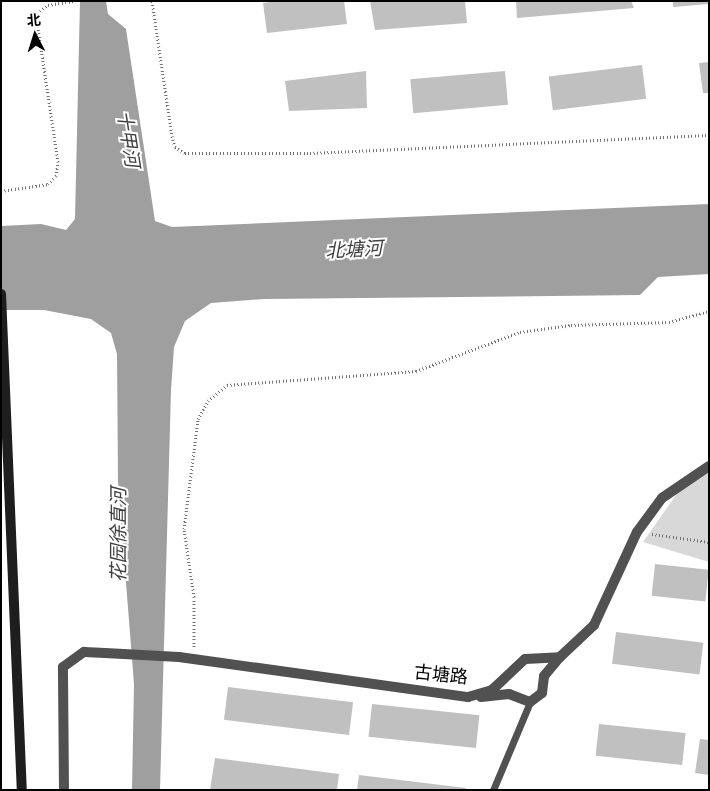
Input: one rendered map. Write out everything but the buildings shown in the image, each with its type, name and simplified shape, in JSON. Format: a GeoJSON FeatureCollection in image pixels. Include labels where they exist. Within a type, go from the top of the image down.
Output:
{"type":"FeatureCollection","features":[{"type":"Feature","properties":{"kind":"main road"},"geometry":{"type":"LineString","coordinates":[[1,294],[22,790]]}},
{"type":"Feature","properties":{"kind":"street"},"geometry":{"type":"LineString","coordinates":[[468,697],[509,694],[530,702],[542,693],[544,676],[560,657],[594,625],[637,532],[662,498],[709,466]]}},
{"type":"Feature","properties":{"kind":"street","name":"古塘路"},"geometry":{"type":"LineString","coordinates":[[64,790],[63,667],[84,652],[194,658],[468,697],[492,690],[525,659],[560,657]]}},
{"type":"Feature","properties":{"kind":"lane"},"geometry":{"type":"LineString","coordinates":[[494,790],[530,702]]}},
{"type":"Feature","properties":{"kind":"path"},"geometry":{"type":"LineString","coordinates":[[1,191],[48,184],[56,176],[58,162],[37,21],[40,11],[55,4],[74,1]]}},
{"type":"Feature","properties":{"kind":"path"},"geometry":{"type":"LineString","coordinates":[[152,1],[172,136],[175,147],[185,153],[310,154],[709,134]]}},
{"type":"Feature","properties":{"kind":"path"},"geometry":{"type":"LineString","coordinates":[[194,658],[194,597],[184,529],[198,419],[208,401],[226,385],[416,371],[520,332],[571,325],[669,322],[709,311]]}},
{"type":"Feature","properties":{"kind":"path"},"geometry":{"type":"LineString","coordinates":[[637,532],[709,542]]}},
{"type":"Feature","properties":{"kind":"shaded area"},"geometry":{"type":"Polygon","coordinates":[[[709,465],[709,562],[643,542],[688,478],[709,465]]]}},
{"type":"Feature","properties":{"kind":"water"},"geometry":{"type":"Polygon","coordinates":[[[80,1],[106,1],[108,14],[126,29],[155,221],[172,227],[709,204],[709,274],[658,277],[640,295],[264,299],[211,303],[185,321],[174,347],[171,390],[160,790],[132,790],[134,684],[118,481],[117,354],[111,333],[91,319],[44,310],[1,310],[1,226],[41,224],[66,230],[75,219],[80,1]]]}},
{"type":"Feature","properties":{"kind":"water label","name":"十甲河"},"geometry":{"type":"Point","coordinates":[128,139]}},
{"type":"Feature","properties":{"kind":"water label","name":"北塘河"},"geometry":{"type":"Point","coordinates":[354,250]}},
{"type":"Feature","properties":{"kind":"water label","name":"花园徐直河"},"geometry":{"type":"Point","coordinates":[119,535]}}]}
